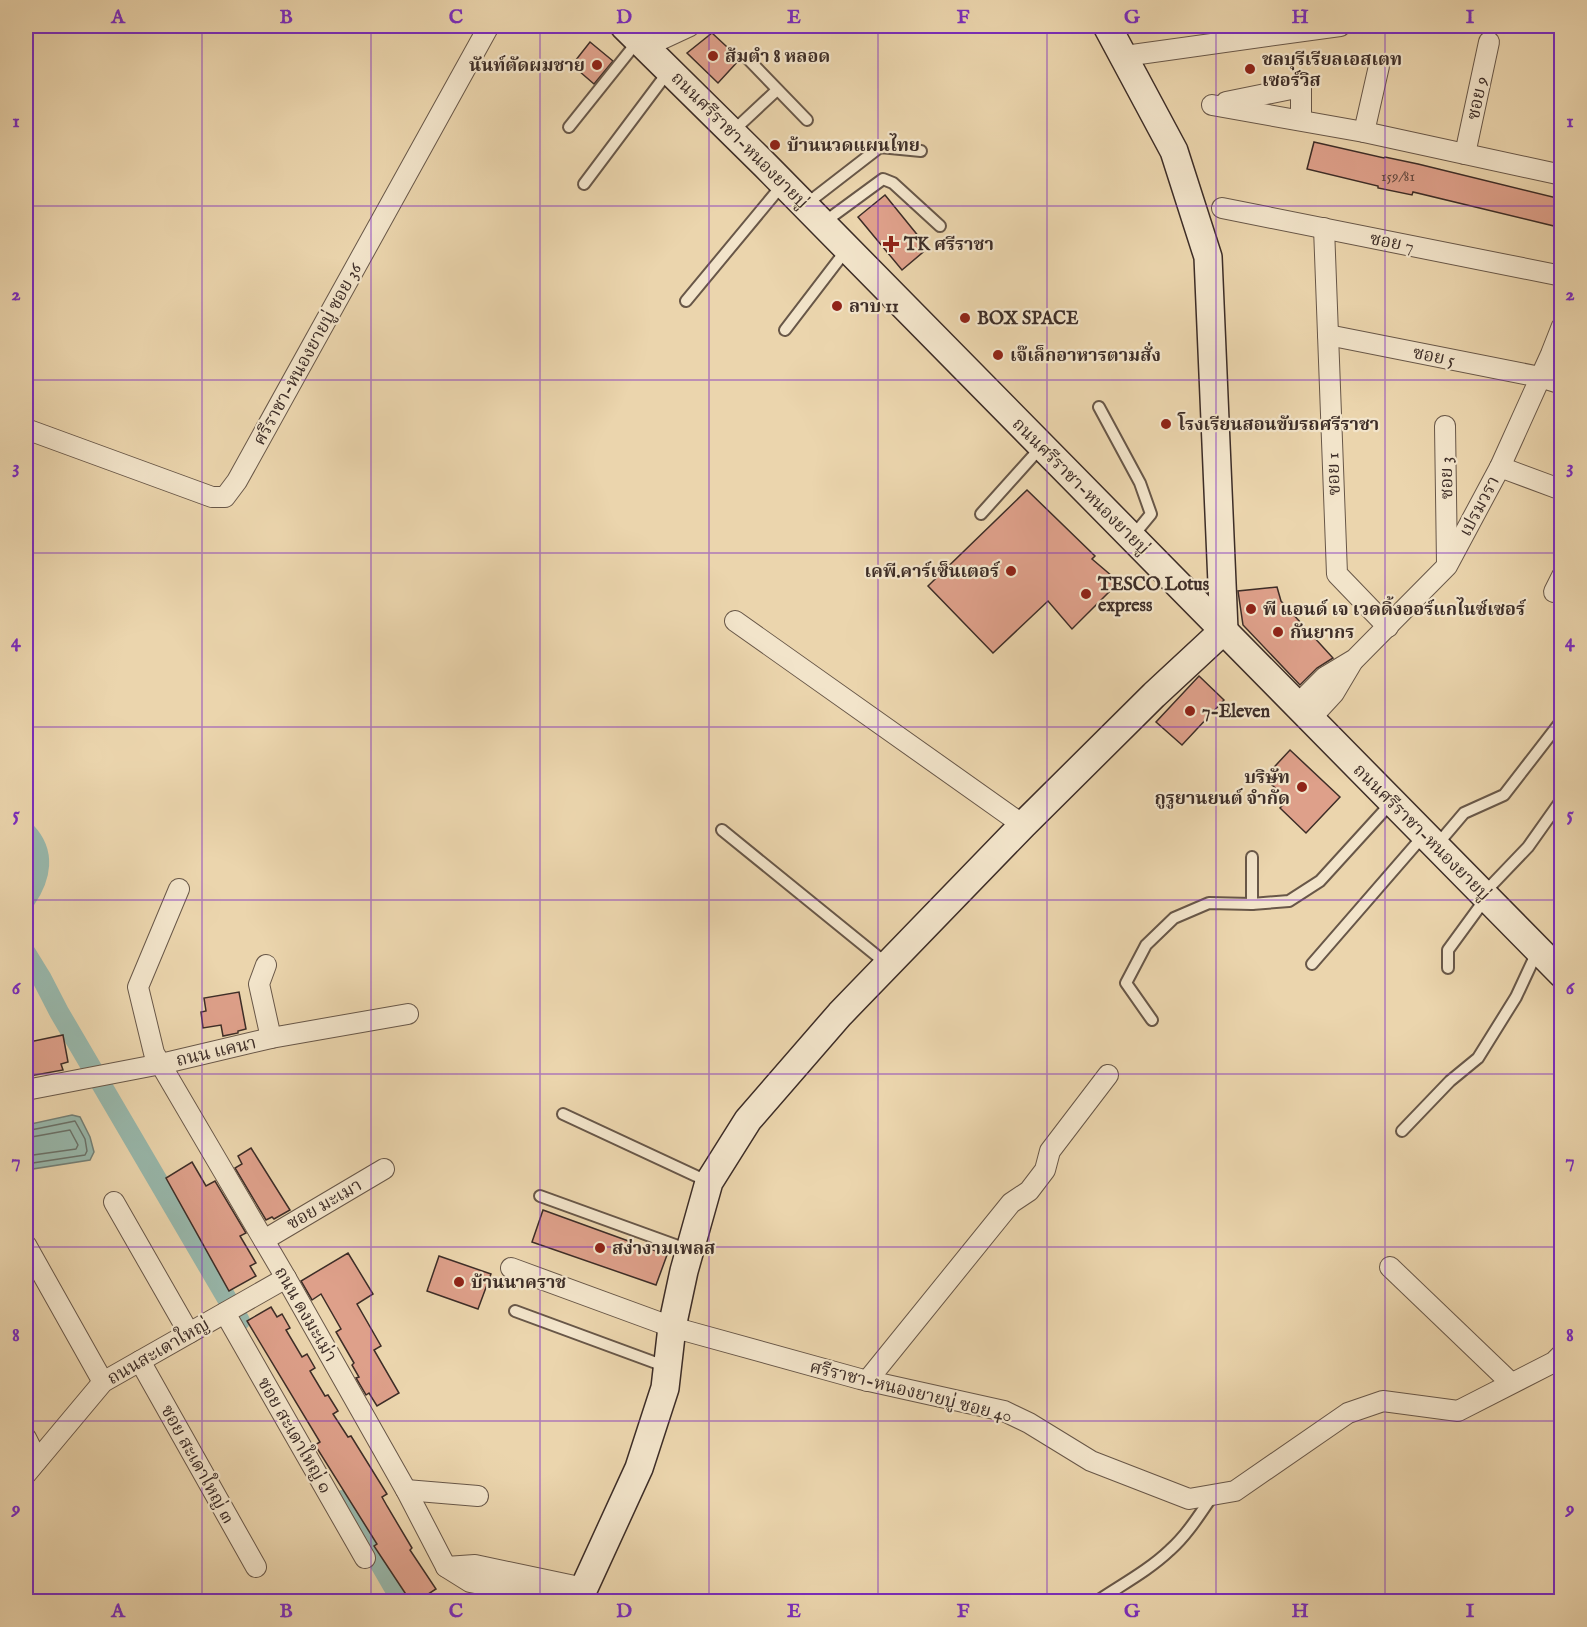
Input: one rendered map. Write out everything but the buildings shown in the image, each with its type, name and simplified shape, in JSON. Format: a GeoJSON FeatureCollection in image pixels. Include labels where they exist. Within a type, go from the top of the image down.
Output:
{"type":"FeatureCollection","features":[{"type":"Feature","properties":{"kind":"street","name":"ศรีราชา-หนองยายบู่ ซอย 36"},"geometry":{"type":"LineString","coordinates":[[26,429],[212,497],[225,497],[237,481],[489,26]]}},
{"type":"Feature","properties":{"kind":"street"},"geometry":{"type":"LineString","coordinates":[[637,37],[690,26]]}},
{"type":"Feature","properties":{"kind":"street"},"geometry":{"type":"LineString","coordinates":[[575,1597],[639,1468],[665,1388],[672,1327],[690,1250],[710,1182],[748,1120],[840,1014],[1023,825],[1154,695],[1224,630],[1208,257],[1174,151],[1107,26]]}},
{"type":"Feature","properties":{"kind":"street"},"geometry":{"type":"LineString","coordinates":[[1125,56],[1340,26]]}},
{"type":"Feature","properties":{"kind":"street","name":"ถนนศรีราชา-หนองยายบู่"},"geometry":{"type":"LineString","coordinates":[[637,37],[1562,974]]}},
{"type":"Feature","properties":{"kind":"street","name":"ซอย 9"},"geometry":{"type":"LineString","coordinates":[[1465,154],[1489,42]]}},
{"type":"Feature","properties":{"kind":"street"},"geometry":{"type":"LineString","coordinates":[[1364,132],[1379,66]]}},
{"type":"Feature","properties":{"kind":"street"},"geometry":{"type":"LineString","coordinates":[[1301,120],[1301,87],[1212,105],[1364,132],[1562,175]]}},
{"type":"Feature","properties":{"kind":"street","name":"ซอย 7"},"geometry":{"type":"LineString","coordinates":[[1222,208],[1562,276]]}},
{"type":"Feature","properties":{"kind":"street","name":"ซอย 1"},"geometry":{"type":"LineString","coordinates":[[1324,228],[1337,574],[1388,627]]}},
{"type":"Feature","properties":{"kind":"street","name":"เปรมวรา"},"geometry":{"type":"LineString","coordinates":[[1303,713],[1334,693],[1355,659],[1447,566],[1500,467],[1562,326]]}},
{"type":"Feature","properties":{"kind":"street","name":"ซอย 5"},"geometry":{"type":"LineString","coordinates":[[1328,335],[1540,377],[1562,384]]}},
{"type":"Feature","properties":{"kind":"street","name":"ซอย 3"},"geometry":{"type":"LineString","coordinates":[[1445,426],[1447,566]]}},
{"type":"Feature","properties":{"kind":"street"},"geometry":{"type":"LineString","coordinates":[[1500,467],[1562,490]]}},
{"type":"Feature","properties":{"kind":"street"},"geometry":{"type":"LineString","coordinates":[[735,621],[1023,825]]}},
{"type":"Feature","properties":{"kind":"street","name":"ถนน ดงมะเม่า"},"geometry":{"type":"LineString","coordinates":[[179,889],[138,987],[154,1053],[286,1278],[406,1490],[446,1567],[475,1565],[575,1597]]}},
{"type":"Feature","properties":{"kind":"street"},"geometry":{"type":"LineString","coordinates":[[266,965],[259,984],[271,1038]]}},
{"type":"Feature","properties":{"kind":"street","name":"ถนน แคนา"},"geometry":{"type":"LineString","coordinates":[[26,1090],[161,1064],[271,1038],[408,1014]]}},
{"type":"Feature","properties":{"kind":"street"},"geometry":{"type":"LineString","coordinates":[[867,1381],[1011,1203],[1029,1191],[1045,1170],[1050,1151],[1108,1075]]}},
{"type":"Feature","properties":{"kind":"street","name":"ซอย มะเมา"},"geometry":{"type":"LineString","coordinates":[[264,1240],[384,1169]]}},
{"type":"Feature","properties":{"kind":"street"},"geometry":{"type":"LineString","coordinates":[[114,1202],[189,1333]]}},
{"type":"Feature","properties":{"kind":"street"},"geometry":{"type":"LineString","coordinates":[[26,1245],[104,1382]]}},
{"type":"Feature","properties":{"kind":"street"},"geometry":{"type":"LineString","coordinates":[[1390,1267],[1511,1383]]}},
{"type":"Feature","properties":{"kind":"street","name":"ศรีราชา-หนองยายบู่ ซอย 40"},"geometry":{"type":"LineString","coordinates":[[511,1268],[672,1327],[867,1381],[1004,1411],[1029,1423],[1091,1461],[1189,1499],[1235,1491],[1348,1413],[1383,1401],[1458,1411],[1554,1362],[1562,1354]]}},
{"type":"Feature","properties":{"kind":"street","name":"ถนนสะเดาใหญ่"},"geometry":{"type":"LineString","coordinates":[[31,1467],[104,1382],[286,1278]]}},
{"type":"Feature","properties":{"kind":"street","name":"ซอย สะเดาใหญ่ ๑"},"geometry":{"type":"LineString","coordinates":[[225,1313],[365,1558]]}},
{"type":"Feature","properties":{"kind":"street","name":"ซอย สะเดาใหญ่ ๓"},"geometry":{"type":"LineString","coordinates":[[140,1361],[256,1567]]}},
{"type":"Feature","properties":{"kind":"street"},"geometry":{"type":"LineString","coordinates":[[26,1438],[31,1467]]}},
{"type":"Feature","properties":{"kind":"street"},"geometry":{"type":"LineString","coordinates":[[406,1490],[478,1496]]}},
{"type":"Feature","properties":{"kind":"lane"},"geometry":{"type":"LineString","coordinates":[[569,127],[637,37]]}},
{"type":"Feature","properties":{"kind":"lane"},"geometry":{"type":"LineString","coordinates":[[748,59],[807,120]]}},
{"type":"Feature","properties":{"kind":"lane"},"geometry":{"type":"LineString","coordinates":[[584,184],[670,69]]}},
{"type":"Feature","properties":{"kind":"lane"},"geometry":{"type":"LineString","coordinates":[[732,132],[777,90]]}},
{"type":"Feature","properties":{"kind":"lane"},"geometry":{"type":"LineString","coordinates":[[814,214],[880,147],[921,151]]}},
{"type":"Feature","properties":{"kind":"lane"},"geometry":{"type":"LineString","coordinates":[[814,214],[883,178],[893,183],[940,226]]}},
{"type":"Feature","properties":{"kind":"lane"},"geometry":{"type":"LineString","coordinates":[[686,301],[784,184]]}},
{"type":"Feature","properties":{"kind":"lane"},"geometry":{"type":"LineString","coordinates":[[785,330],[847,249]]}},
{"type":"Feature","properties":{"kind":"lane"},"geometry":{"type":"LineString","coordinates":[[1099,407],[1140,483],[1151,514],[1132,537]]}},
{"type":"Feature","properties":{"kind":"lane"},"geometry":{"type":"LineString","coordinates":[[981,514],[1042,446]]}},
{"type":"Feature","properties":{"kind":"lane"},"geometry":{"type":"LineString","coordinates":[[1312,964],[1430,841],[1464,813],[1504,795],[1562,720]]}},
{"type":"Feature","properties":{"kind":"lane"},"geometry":{"type":"LineString","coordinates":[[1448,968],[1448,950],[1485,896],[1528,847],[1562,799]]}},
{"type":"Feature","properties":{"kind":"lane"},"geometry":{"type":"LineString","coordinates":[[1152,1020],[1126,983],[1146,945],[1174,918],[1209,903],[1289,902],[1320,881],[1392,802]]}},
{"type":"Feature","properties":{"kind":"lane"},"geometry":{"type":"LineString","coordinates":[[722,830],[888,964]]}},
{"type":"Feature","properties":{"kind":"lane"},"geometry":{"type":"LineString","coordinates":[[1252,857],[1252,904]]}},
{"type":"Feature","properties":{"kind":"lane"},"geometry":{"type":"LineString","coordinates":[[1402,1131],[1450,1081],[1478,1058],[1516,997],[1538,950]]}},
{"type":"Feature","properties":{"kind":"lane"},"geometry":{"type":"LineString","coordinates":[[563,1114],[710,1182]]}},
{"type":"Feature","properties":{"kind":"lane"},"geometry":{"type":"LineString","coordinates":[[540,1196],[690,1250]]}},
{"type":"Feature","properties":{"kind":"lane"},"geometry":{"type":"LineString","coordinates":[[515,1311],[668,1368]]}},
{"type":"Feature","properties":{"kind":"lane"},"geometry":{"type":"LineString","coordinates":[[1096,1602],[1137,1576],[1170,1550],[1192,1526],[1213,1494]]}},
{"type":"Feature","properties":{"kind":"water"},"geometry":{"type":"Polygon","coordinates":[[[72,1115],[80,1117],[90,1137],[94,1152],[90,1160],[26,1170],[26,1125],[72,1115]]]}},
{"type":"Feature","properties":{"kind":"waterway"},"geometry":{"type":"LineString","coordinates":[[26,832],[37,848],[39,857],[38,874],[26,899]]}},
{"type":"Feature","properties":{"kind":"waterway"},"geometry":{"type":"LineString","coordinates":[[26,953],[240,1321]]}},
{"type":"Feature","properties":{"kind":"waterway"},"geometry":{"type":"LineString","coordinates":[[343,1500],[402,1602]]}},
{"type":"Feature","properties":{"kind":"place","name":"ส้มตำ 8 หลอด"},"geometry":{"type":"Point","coordinates":[713,56]}},
{"type":"Feature","properties":{"kind":"place","name":"นันท์ตัดผมชาย"},"geometry":{"type":"Point","coordinates":[597,65]}},
{"type":"Feature","properties":{"kind":"place","name":"ชลบุรีเรียลเอสเตท เซอร์วิส"},"geometry":{"type":"Point","coordinates":[1250,69]}},
{"type":"Feature","properties":{"kind":"place","name":"บ้านนวดแผนไทย"},"geometry":{"type":"Point","coordinates":[775,145]}},
{"type":"Feature","properties":{"kind":"place","name":"TK ศรีราชา"},"geometry":{"type":"Point","coordinates":[891,244]}},
{"type":"Feature","properties":{"kind":"place","name":"ลาบ 11"},"geometry":{"type":"Point","coordinates":[837,306]}},
{"type":"Feature","properties":{"kind":"place","name":"BOX SPACE"},"geometry":{"type":"Point","coordinates":[965,318]}},
{"type":"Feature","properties":{"kind":"place","name":"เจ๊เล็กอาหารตามสั่ง"},"geometry":{"type":"Point","coordinates":[998,355]}},
{"type":"Feature","properties":{"kind":"place","name":"โรงเรียนสอนขับรถศรีราชา"},"geometry":{"type":"Point","coordinates":[1166,424]}},
{"type":"Feature","properties":{"kind":"place","name":"เคพี.คาร์เซ็นเตอร์"},"geometry":{"type":"Point","coordinates":[1011,571]}},
{"type":"Feature","properties":{"kind":"place","name":"TESCO Lotus express"},"geometry":{"type":"Point","coordinates":[1086,594]}},
{"type":"Feature","properties":{"kind":"place","name":"พี แอนด์ เจ เวดดิ้งออร์แกไนซ์เซอร์"},"geometry":{"type":"Point","coordinates":[1251,609]}},
{"type":"Feature","properties":{"kind":"place","name":"กันยากร"},"geometry":{"type":"Point","coordinates":[1278,632]}},
{"type":"Feature","properties":{"kind":"place","name":"7-Eleven"},"geometry":{"type":"Point","coordinates":[1190,711]}},
{"type":"Feature","properties":{"kind":"place","name":"บริษัท กูรูยานยนต์ จำกัด"},"geometry":{"type":"Point","coordinates":[1302,787]}},
{"type":"Feature","properties":{"kind":"place","name":"สง่างามเพลส"},"geometry":{"type":"Point","coordinates":[600,1248]}},
{"type":"Feature","properties":{"kind":"place","name":"บ้านนาคราช"},"geometry":{"type":"Point","coordinates":[459,1282]}}]}
